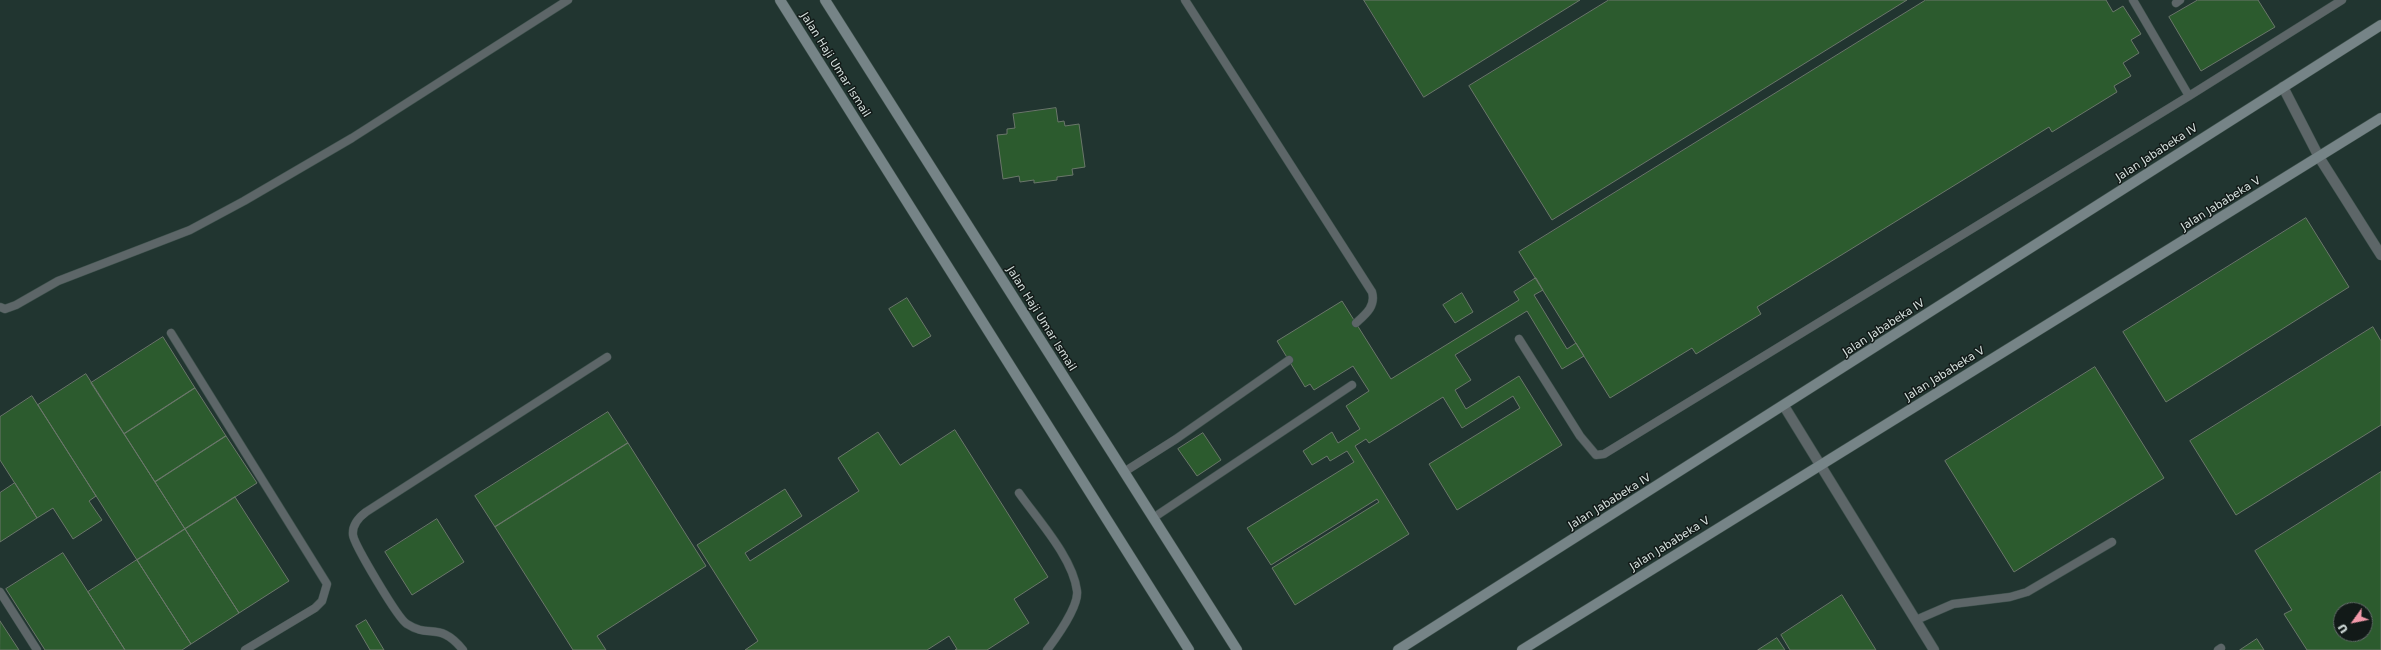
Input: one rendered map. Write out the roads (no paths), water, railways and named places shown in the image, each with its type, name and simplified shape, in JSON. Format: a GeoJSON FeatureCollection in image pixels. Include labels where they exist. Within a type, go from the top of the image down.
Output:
{"type":"FeatureCollection","features":[{"type":"Feature","properties":{"kind":"street","name":"Jalan Haji Umar Ismail"},"geometry":{"type":"LineString","coordinates":[[780,0],[1189,650]]}},
{"type":"Feature","properties":{"kind":"street","name":"Jalan Haji Umar Ismail"},"geometry":{"type":"LineString","coordinates":[[825,0],[1236,650]]}},
{"type":"Feature","properties":{"kind":"street","name":"Jalan Jababeka IV"},"geometry":{"type":"LineString","coordinates":[[1398,650],[1784,406],[2381,25]]}},
{"type":"Feature","properties":{"kind":"street"},"geometry":{"type":"LineString","coordinates":[[2282,87],[2319,157],[2381,255]]}},
{"type":"Feature","properties":{"kind":"street","name":"Jalan Jababeka V"},"geometry":{"type":"LineString","coordinates":[[1522,650],[2381,118]]}},
{"type":"Feature","properties":{"kind":"street"},"geometry":{"type":"LineString","coordinates":[[1784,406],[1934,650]]}},
{"type":"Feature","properties":{"kind":"lane"},"geometry":{"type":"LineString","coordinates":[[0,307],[5,309],[16,305],[82,270],[190,230],[244,202],[352,138],[568,0]]}},
{"type":"Feature","properties":{"kind":"lane"},"geometry":{"type":"LineString","coordinates":[[1185,0],[1372,292],[1374,298],[1372,306],[1356,323]]}},
{"type":"Feature","properties":{"kind":"lane"},"geometry":{"type":"LineString","coordinates":[[2133,0],[2189,96]]}},
{"type":"Feature","properties":{"kind":"lane"},"geometry":{"type":"LineString","coordinates":[[1519,339],[1580,436],[1596,455],[1604,454],[2189,96],[2342,0]]}},
{"type":"Feature","properties":{"kind":"lane"},"geometry":{"type":"LineString","coordinates":[[171,333],[327,584],[322,601],[315,608],[245,650]]}},
{"type":"Feature","properties":{"kind":"lane"},"geometry":{"type":"LineString","coordinates":[[463,650],[453,638],[439,631],[421,630],[406,624],[396,613],[354,539],[354,525],[366,512],[607,357]]}},
{"type":"Feature","properties":{"kind":"lane"},"geometry":{"type":"LineString","coordinates":[[1124,472],[1176,439],[1289,360]]}},
{"type":"Feature","properties":{"kind":"lane"},"geometry":{"type":"LineString","coordinates":[[1153,518],[1352,385]]}},
{"type":"Feature","properties":{"kind":"lane"},"geometry":{"type":"LineString","coordinates":[[1019,493],[1069,564],[1078,592],[1064,629],[1047,650]]}},
{"type":"Feature","properties":{"kind":"lane"},"geometry":{"type":"LineString","coordinates":[[1916,620],[1953,604],[2010,597],[2027,592],[2112,542]]}},
{"type":"Feature","properties":{"kind":"lane"},"geometry":{"type":"LineString","coordinates":[[0,592],[37,650]]}}]}
